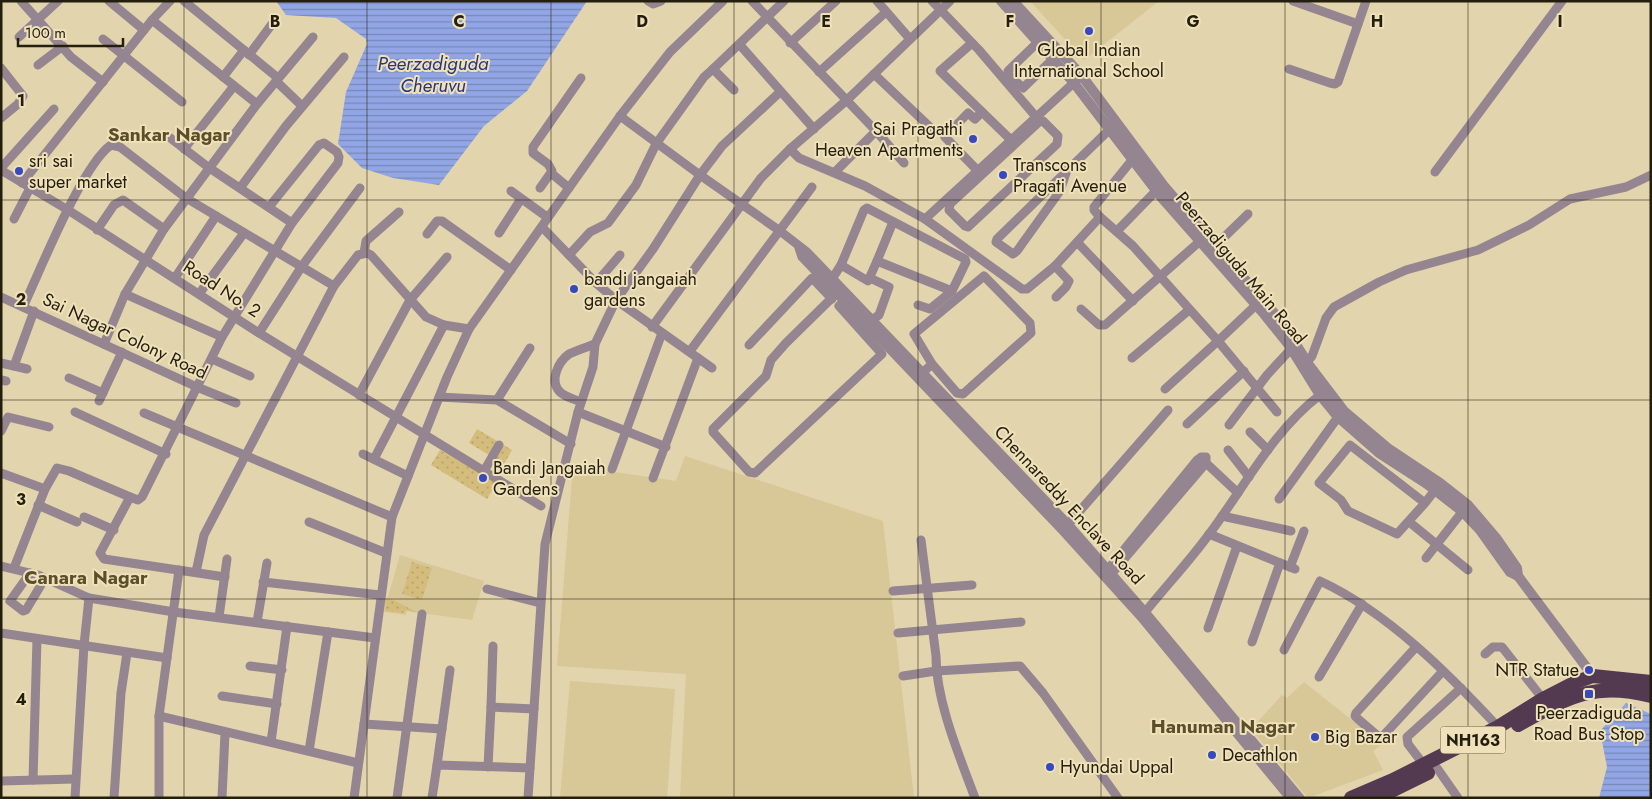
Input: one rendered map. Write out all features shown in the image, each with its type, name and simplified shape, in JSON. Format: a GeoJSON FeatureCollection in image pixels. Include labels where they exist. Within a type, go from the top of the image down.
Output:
{"type":"FeatureCollection","features":[{"type":"Feature","properties":{"kind":"highway"},"geometry":{"type":"LineString","coordinates":[[1593,676],[1651,682]]}},
{"type":"Feature","properties":{"kind":"highway","name":"NH163"},"geometry":{"type":"LineString","coordinates":[[1377,798],[1543,699],[1593,676]]}},
{"type":"Feature","properties":{"kind":"highway","name":"NH163"},"geometry":{"type":"LineString","coordinates":[[1351,798],[1426,769],[1572,696],[1599,689],[1651,696]]}},
{"type":"Feature","properties":{"kind":"street"},"geometry":{"type":"LineString","coordinates":[[21,1],[71,57],[103,82]]}},
{"type":"Feature","properties":{"kind":"street"},"geometry":{"type":"LineString","coordinates":[[19,37],[58,1]]}},
{"type":"Feature","properties":{"kind":"street"},"geometry":{"type":"LineString","coordinates":[[14,219],[26,185],[103,82],[152,20],[170,1]]}},
{"type":"Feature","properties":{"kind":"street"},"geometry":{"type":"LineString","coordinates":[[184,1],[277,79],[302,106]]}},
{"type":"Feature","properties":{"kind":"street"},"geometry":{"type":"LineString","coordinates":[[648,1],[653,4],[661,1]]}},
{"type":"Feature","properties":{"kind":"street"},"geometry":{"type":"LineString","coordinates":[[354,798],[392,517],[439,397],[469,329],[620,116],[670,52],[723,1]]}},
{"type":"Feature","properties":{"kind":"street"},"geometry":{"type":"LineString","coordinates":[[752,1],[766,18],[847,100],[904,163]]}},
{"type":"Feature","properties":{"kind":"street"},"geometry":{"type":"LineString","coordinates":[[569,255],[590,232],[608,223],[636,185],[656,144],[704,76],[740,45],[784,1]]}},
{"type":"Feature","properties":{"kind":"street"},"geometry":{"type":"LineString","coordinates":[[790,43],[836,1]]}},
{"type":"Feature","properties":{"kind":"street"},"geometry":{"type":"LineString","coordinates":[[877,1],[910,39]]}},
{"type":"Feature","properties":{"kind":"street"},"geometry":{"type":"LineString","coordinates":[[932,1],[1040,119],[1058,136],[1057,144],[968,227],[965,226],[949,210],[950,204],[1040,119]]}},
{"type":"Feature","properties":{"kind":"street"},"geometry":{"type":"LineString","coordinates":[[652,327],[761,178],[790,149],[847,100],[950,1]]}},
{"type":"Feature","properties":{"kind":"street","name":"Peerzadiguda Main Road"},"geometry":{"type":"LineString","coordinates":[[1000,1],[1053,59],[1078,79],[1110,129],[1156,191],[1256,305],[1344,410],[1389,449],[1440,483],[1497,538],[1517,568],[1518,576],[1593,676]]}},
{"type":"Feature","properties":{"kind":"street","name":"Peerzadiguda Main Road"},"geometry":{"type":"LineString","coordinates":[[1013,1],[1164,186],[1281,321],[1307,365],[1320,395],[1338,417],[1379,453],[1465,508]]}},
{"type":"Feature","properties":{"kind":"street"},"geometry":{"type":"LineString","coordinates":[[1293,1],[1358,24]]}},
{"type":"Feature","properties":{"kind":"street"},"geometry":{"type":"LineString","coordinates":[[1435,172],[1562,1]]}},
{"type":"Feature","properties":{"kind":"street"},"geometry":{"type":"LineString","coordinates":[[1289,69],[1335,84],[1338,82],[1365,2]]}},
{"type":"Feature","properties":{"kind":"street"},"geometry":{"type":"LineString","coordinates":[[115,3],[144,30]]}},
{"type":"Feature","properties":{"kind":"street"},"geometry":{"type":"LineString","coordinates":[[819,72],[886,12]]}},
{"type":"Feature","properties":{"kind":"street"},"geometry":{"type":"LineString","coordinates":[[152,20],[257,104]]}},
{"type":"Feature","properties":{"kind":"street"},"geometry":{"type":"LineString","coordinates":[[223,77],[272,24]]}},
{"type":"Feature","properties":{"kind":"street"},"geometry":{"type":"LineString","coordinates":[[104,344],[125,294],[164,229],[208,167],[277,79],[313,37]]}},
{"type":"Feature","properties":{"kind":"street"},"geometry":{"type":"LineString","coordinates":[[103,39],[182,102]]}},
{"type":"Feature","properties":{"kind":"street"},"geometry":{"type":"LineString","coordinates":[[1038,42],[1008,71],[1008,74],[1022,88],[1053,59]]}},
{"type":"Feature","properties":{"kind":"street"},"geometry":{"type":"LineString","coordinates":[[972,43],[940,71],[1012,141]]}},
{"type":"Feature","properties":{"kind":"street"},"geometry":{"type":"LineString","coordinates":[[740,45],[814,129]]}},
{"type":"Feature","properties":{"kind":"street"},"geometry":{"type":"LineString","coordinates":[[38,65],[63,46]]}},
{"type":"Feature","properties":{"kind":"street"},"geometry":{"type":"LineString","coordinates":[[240,188],[302,106],[344,57]]}},
{"type":"Feature","properties":{"kind":"street"},"geometry":{"type":"LineString","coordinates":[[1,68],[23,96],[18,104],[1,118]]}},
{"type":"Feature","properties":{"kind":"street"},"geometry":{"type":"LineString","coordinates":[[713,69],[734,90]]}},
{"type":"Feature","properties":{"kind":"street"},"geometry":{"type":"LineString","coordinates":[[874,74],[932,129]]}},
{"type":"Feature","properties":{"kind":"street"},"geometry":{"type":"LineString","coordinates":[[540,188],[551,173],[551,167],[533,153],[533,147],[581,78]]}},
{"type":"Feature","properties":{"kind":"street"},"geometry":{"type":"LineString","coordinates":[[925,219],[1012,141],[1040,119],[1078,79]]}},
{"type":"Feature","properties":{"kind":"street"},"geometry":{"type":"LineString","coordinates":[[184,149],[234,86]]}},
{"type":"Feature","properties":{"kind":"street"},"geometry":{"type":"LineString","coordinates":[[528,798],[545,544],[578,412],[593,367],[595,344],[616,300],[653,249],[700,175],[722,146],[780,92]]}},
{"type":"Feature","properties":{"kind":"street"},"geometry":{"type":"LineString","coordinates":[[1,169],[54,109]]}},
{"type":"Feature","properties":{"kind":"street"},"geometry":{"type":"LineString","coordinates":[[979,172],[945,137],[968,113],[975,120],[982,112]]}},
{"type":"Feature","properties":{"kind":"street","name":"Chennareddy Enclave Road"},"geometry":{"type":"LineString","coordinates":[[620,116],[656,144],[780,231],[799,248],[802,257],[831,282],[837,294],[894,348],[1065,527],[1143,614],[1300,798]]}},
{"type":"Feature","properties":{"kind":"street"},"geometry":{"type":"LineString","coordinates":[[1067,170],[1060,191],[1017,252],[1013,254],[1004,250],[996,242],[997,238],[1067,170],[1110,129]]}},
{"type":"Feature","properties":{"kind":"street"},"geometry":{"type":"LineString","coordinates":[[836,172],[876,131]]}},
{"type":"Feature","properties":{"kind":"street"},"geometry":{"type":"LineString","coordinates":[[169,137],[208,167],[292,224]]}},
{"type":"Feature","properties":{"kind":"street"},"geometry":{"type":"LineString","coordinates":[[14,568],[38,504],[54,470],[61,468],[138,500],[142,497],[166,454],[222,337],[292,224],[338,163],[339,155],[328,145],[321,144],[269,208]]}},
{"type":"Feature","properties":{"kind":"street"},"geometry":{"type":"LineString","coordinates":[[23,307],[68,210],[102,153],[111,145],[120,147],[186,198],[334,286]]}},
{"type":"Feature","properties":{"kind":"street"},"geometry":{"type":"LineString","coordinates":[[790,149],[799,158],[836,172],[925,219],[1022,289],[1027,289],[1055,266],[1100,217]]}},
{"type":"Feature","properties":{"kind":"street"},"geometry":{"type":"LineString","coordinates":[[1132,160],[1094,207],[1094,212],[1117,230],[1162,277],[1277,412]]}},
{"type":"Feature","properties":{"kind":"street","name":"Road No. 2"},"geometry":{"type":"LineString","coordinates":[[1,169],[68,210],[144,261],[175,278],[259,334],[541,506]]}},
{"type":"Feature","properties":{"kind":"street"},"geometry":{"type":"LineString","coordinates":[[551,173],[569,188]]}},
{"type":"Feature","properties":{"kind":"street"},"geometry":{"type":"LineString","coordinates":[[1307,365],[1326,318],[1334,307],[1379,282],[1406,270],[1478,250],[1522,229],[1570,199],[1626,187],[1651,175]]}},
{"type":"Feature","properties":{"kind":"street"},"geometry":{"type":"LineString","coordinates":[[690,351],[812,187]]}},
{"type":"Feature","properties":{"kind":"street"},"geometry":{"type":"LineString","coordinates":[[259,334],[302,266],[360,188]]}},
{"type":"Feature","properties":{"kind":"street"},"geometry":{"type":"LineString","coordinates":[[511,191],[547,217]]}},
{"type":"Feature","properties":{"kind":"street"},"geometry":{"type":"LineString","coordinates":[[1117,230],[1156,191]]}},
{"type":"Feature","properties":{"kind":"street"},"geometry":{"type":"LineString","coordinates":[[499,233],[521,199]]}},
{"type":"Feature","properties":{"kind":"street"},"geometry":{"type":"LineString","coordinates":[[97,230],[114,205],[122,200],[164,229]]}},
{"type":"Feature","properties":{"kind":"street"},"geometry":{"type":"LineString","coordinates":[[831,282],[841,265],[865,208],[965,260],[952,291],[930,309],[918,305]]}},
{"type":"Feature","properties":{"kind":"street"},"geometry":{"type":"LineString","coordinates":[[364,253],[366,241],[399,212]]}},
{"type":"Feature","properties":{"kind":"street"},"geometry":{"type":"LineString","coordinates":[[1215,246],[1248,214]]}},
{"type":"Feature","properties":{"kind":"street"},"geometry":{"type":"LineString","coordinates":[[175,278],[216,216]]}},
{"type":"Feature","properties":{"kind":"street"},"geometry":{"type":"LineString","coordinates":[[427,234],[437,221],[442,221],[511,270]]}},
{"type":"Feature","properties":{"kind":"street"},"geometry":{"type":"LineString","coordinates":[[841,265],[866,282],[870,278],[893,222]]}},
{"type":"Feature","properties":{"kind":"street"},"geometry":{"type":"LineString","coordinates":[[542,227],[616,300],[712,368]]}},
{"type":"Feature","properties":{"kind":"street"},"geometry":{"type":"LineString","coordinates":[[199,294],[244,232]]}},
{"type":"Feature","properties":{"kind":"street"},"geometry":{"type":"LineString","coordinates":[[1081,309],[1102,326],[1162,277],[1199,242]]}},
{"type":"Feature","properties":{"kind":"street"},"geometry":{"type":"LineString","coordinates":[[1078,243],[1133,301]]}},
{"type":"Feature","properties":{"kind":"street"},"geometry":{"type":"LineString","coordinates":[[196,572],[204,536],[244,454],[334,286],[358,255],[364,253],[371,254],[426,317],[444,325],[469,329]]}},
{"type":"Feature","properties":{"kind":"street"},"geometry":{"type":"LineString","coordinates":[[596,282],[620,255]]}},
{"type":"Feature","properties":{"kind":"street"},"geometry":{"type":"LineString","coordinates":[[359,395],[410,300],[448,257]]}},
{"type":"Feature","properties":{"kind":"street"},"geometry":{"type":"LineString","coordinates":[[877,261],[952,291]]}},
{"type":"Feature","properties":{"kind":"street"},"geometry":{"type":"LineString","coordinates":[[1055,266],[1069,281],[1056,297]]}},
{"type":"Feature","properties":{"kind":"street"},"geometry":{"type":"LineString","coordinates":[[984,276],[1030,322],[1032,333],[964,394],[957,394],[932,364],[914,334],[984,276]]}},
{"type":"Feature","properties":{"kind":"street"},"geometry":{"type":"LineString","coordinates":[[749,345],[812,278],[837,294],[786,343],[771,360],[766,376],[713,429],[713,432],[749,472],[755,473],[882,354],[844,301]]}},
{"type":"Feature","properties":{"kind":"street"},"geometry":{"type":"LineString","coordinates":[[870,278],[889,287],[879,315],[872,320]]}},
{"type":"Feature","properties":{"kind":"street"},"geometry":{"type":"LineString","coordinates":[[125,294],[222,337]]}},
{"type":"Feature","properties":{"kind":"street","name":"Sai Nagar Colony Road"},"geometry":{"type":"LineString","coordinates":[[1,297],[197,387],[236,402]]}},
{"type":"Feature","properties":{"kind":"street","name":"Chennareddy Enclave Road"},"geometry":{"type":"LineString","coordinates":[[844,301],[872,320],[894,348]]}},
{"type":"Feature","properties":{"kind":"street"},"geometry":{"type":"LineString","coordinates":[[1165,389],[1256,305]]}},
{"type":"Feature","properties":{"kind":"street"},"geometry":{"type":"LineString","coordinates":[[1132,358],[1189,310]]}},
{"type":"Feature","properties":{"kind":"street"},"geometry":{"type":"LineString","coordinates":[[14,366],[34,311]]}},
{"type":"Feature","properties":{"kind":"street"},"geometry":{"type":"LineString","coordinates":[[374,459],[444,325]]}},
{"type":"Feature","properties":{"kind":"street"},"geometry":{"type":"LineString","coordinates":[[612,469],[662,333]]}},
{"type":"Feature","properties":{"kind":"street"},"geometry":{"type":"LineString","coordinates":[[581,402],[560,392],[555,383],[555,376],[558,367],[566,357],[595,344]]}},
{"type":"Feature","properties":{"kind":"street"},"geometry":{"type":"LineString","coordinates":[[497,400],[530,348]]}},
{"type":"Feature","properties":{"kind":"street"},"geometry":{"type":"LineString","coordinates":[[1229,424],[1291,349]]}},
{"type":"Feature","properties":{"kind":"street"},"geometry":{"type":"LineString","coordinates":[[69,378],[101,397],[122,352]]}},
{"type":"Feature","properties":{"kind":"street"},"geometry":{"type":"LineString","coordinates":[[653,478],[698,358]]}},
{"type":"Feature","properties":{"kind":"street"},"geometry":{"type":"LineString","coordinates":[[212,359],[250,376]]}},
{"type":"Feature","properties":{"kind":"street"},"geometry":{"type":"LineString","coordinates":[[1,362],[27,369]]}},
{"type":"Feature","properties":{"kind":"street"},"geometry":{"type":"LineString","coordinates":[[920,375],[932,364]]}},
{"type":"Feature","properties":{"kind":"street"},"geometry":{"type":"LineString","coordinates":[[1187,424],[1244,371]]}},
{"type":"Feature","properties":{"kind":"street"},"geometry":{"type":"LineString","coordinates":[[1143,614],[1210,534],[1268,450],[1294,417],[1320,395]]}},
{"type":"Feature","properties":{"kind":"street"},"geometry":{"type":"LineString","coordinates":[[439,397],[497,400],[571,444]]}},
{"type":"Feature","properties":{"kind":"street"},"geometry":{"type":"LineString","coordinates":[[1065,527],[1168,410]]}},
{"type":"Feature","properties":{"kind":"street"},"geometry":{"type":"LineString","coordinates":[[75,412],[166,454]]}},
{"type":"Feature","properties":{"kind":"street"},"geometry":{"type":"LineString","coordinates":[[578,412],[666,447]]}},
{"type":"Feature","properties":{"kind":"street"},"geometry":{"type":"LineString","coordinates":[[144,413],[392,517]]}},
{"type":"Feature","properties":{"kind":"street"},"geometry":{"type":"LineString","coordinates":[[1,431],[8,417],[49,427]]}},
{"type":"Feature","properties":{"kind":"street"},"geometry":{"type":"LineString","coordinates":[[1279,499],[1338,417]]}},
{"type":"Feature","properties":{"kind":"street"},"geometry":{"type":"LineString","coordinates":[[1250,432],[1268,450]]}},
{"type":"Feature","properties":{"kind":"street"},"geometry":{"type":"LineString","coordinates":[[1425,502],[1350,444],[1319,483],[1341,500],[1348,511],[1398,534],[1425,502],[1435,490]]}},
{"type":"Feature","properties":{"kind":"street"},"geometry":{"type":"LineString","coordinates":[[484,471],[499,445]]}},
{"type":"Feature","properties":{"kind":"street"},"geometry":{"type":"LineString","coordinates":[[1228,450],[1249,477]]}},
{"type":"Feature","properties":{"kind":"street"},"geometry":{"type":"LineString","coordinates":[[363,454],[408,476]]}},
{"type":"Feature","properties":{"kind":"street"},"geometry":{"type":"LineString","coordinates":[[1107,575],[1189,476],[1201,457],[1207,459],[1206,463],[1238,493]]}},
{"type":"Feature","properties":{"kind":"street"},"geometry":{"type":"LineString","coordinates":[[1,472],[45,490]]}},
{"type":"Feature","properties":{"kind":"street"},"geometry":{"type":"LineString","coordinates":[[130,497],[100,553],[104,559],[225,577]]}},
{"type":"Feature","properties":{"kind":"street"},"geometry":{"type":"LineString","coordinates":[[38,504],[114,530]]}},
{"type":"Feature","properties":{"kind":"street"},"geometry":{"type":"LineString","coordinates":[[1426,558],[1465,508]]}},
{"type":"Feature","properties":{"kind":"street"},"geometry":{"type":"LineString","coordinates":[[1222,516],[1291,531]]}},
{"type":"Feature","properties":{"kind":"street"},"geometry":{"type":"LineString","coordinates":[[309,522],[386,553]]}},
{"type":"Feature","properties":{"kind":"street"},"geometry":{"type":"LineString","coordinates":[[1414,525],[1468,570]]}},
{"type":"Feature","properties":{"kind":"street"},"geometry":{"type":"LineString","coordinates":[[1210,534],[1293,568],[1304,531]]}},
{"type":"Feature","properties":{"kind":"street"},"geometry":{"type":"LineString","coordinates":[[921,540],[936,671],[942,698],[974,798]]}},
{"type":"Feature","properties":{"kind":"street"},"geometry":{"type":"LineString","coordinates":[[1208,628],[1237,546]]}},
{"type":"Feature","properties":{"kind":"street"},"geometry":{"type":"LineString","coordinates":[[219,617],[227,559]]}},
{"type":"Feature","properties":{"kind":"street"},"geometry":{"type":"LineString","coordinates":[[257,622],[267,563]]}},
{"type":"Feature","properties":{"kind":"street"},"geometry":{"type":"LineString","coordinates":[[1252,642],[1280,563]]}},
{"type":"Feature","properties":{"kind":"street"},"geometry":{"type":"LineString","coordinates":[[1,566],[40,576],[89,598],[174,612],[375,638]]}},
{"type":"Feature","properties":{"kind":"street"},"geometry":{"type":"LineString","coordinates":[[158,798],[159,716],[179,570]]}},
{"type":"Feature","properties":{"kind":"street"},"geometry":{"type":"LineString","coordinates":[[30,573],[10,601],[11,604],[23,611],[26,610],[41,585],[39,581],[40,576]]}},
{"type":"Feature","properties":{"kind":"street"},"geometry":{"type":"LineString","coordinates":[[1284,650],[1320,581],[1348,594],[1416,647],[1461,688],[1498,727]]}},
{"type":"Feature","properties":{"kind":"street"},"geometry":{"type":"LineString","coordinates":[[263,582],[380,595]]}},
{"type":"Feature","properties":{"kind":"street"},"geometry":{"type":"LineString","coordinates":[[893,591],[972,585]]}},
{"type":"Feature","properties":{"kind":"street"},"geometry":{"type":"LineString","coordinates":[[486,588],[540,604]]}},
{"type":"Feature","properties":{"kind":"street"},"geometry":{"type":"LineString","coordinates":[[74,798],[89,598]]}},
{"type":"Feature","properties":{"kind":"street"},"geometry":{"type":"LineString","coordinates":[[1319,677],[1362,604]]}},
{"type":"Feature","properties":{"kind":"street"},"geometry":{"type":"LineString","coordinates":[[397,798],[422,614]]}},
{"type":"Feature","properties":{"kind":"street","name":"Chennareddy Enclave Road"},"geometry":{"type":"LineString","coordinates":[[1143,614],[1290,798]]}},
{"type":"Feature","properties":{"kind":"street"},"geometry":{"type":"LineString","coordinates":[[898,634],[1021,622]]}},
{"type":"Feature","properties":{"kind":"street"},"geometry":{"type":"LineString","coordinates":[[271,742],[287,626]]}},
{"type":"Feature","properties":{"kind":"street"},"geometry":{"type":"LineString","coordinates":[[309,751],[328,632]]}},
{"type":"Feature","properties":{"kind":"street"},"geometry":{"type":"LineString","coordinates":[[1,633],[167,658]]}},
{"type":"Feature","properties":{"kind":"street"},"geometry":{"type":"LineString","coordinates":[[32,780],[36,638]]}},
{"type":"Feature","properties":{"kind":"street"},"geometry":{"type":"LineString","coordinates":[[488,767],[493,646]]}},
{"type":"Feature","properties":{"kind":"street"},"geometry":{"type":"LineString","coordinates":[[1416,647],[1356,712],[1355,716],[1358,719],[1379,737],[1382,737],[1443,671]]}},
{"type":"Feature","properties":{"kind":"street"},"geometry":{"type":"LineString","coordinates":[[1484,654],[1493,647],[1502,647],[1543,699]]}},
{"type":"Feature","properties":{"kind":"street"},"geometry":{"type":"LineString","coordinates":[[114,798],[121,693],[127,653]]}},
{"type":"Feature","properties":{"kind":"street"},"geometry":{"type":"LineString","coordinates":[[250,666],[282,670]]}},
{"type":"Feature","properties":{"kind":"street"},"geometry":{"type":"LineString","coordinates":[[903,676],[936,671],[1020,666],[1043,693],[1118,798]]}},
{"type":"Feature","properties":{"kind":"street"},"geometry":{"type":"LineString","coordinates":[[432,798],[450,670]]}},
{"type":"Feature","properties":{"kind":"street"},"geometry":{"type":"LineString","coordinates":[[1458,798],[1426,769],[1408,744],[1407,737],[1461,688]]}},
{"type":"Feature","properties":{"kind":"street"},"geometry":{"type":"LineString","coordinates":[[222,696],[277,704]]}},
{"type":"Feature","properties":{"kind":"street"},"geometry":{"type":"LineString","coordinates":[[492,706],[534,709]]}},
{"type":"Feature","properties":{"kind":"street"},"geometry":{"type":"LineString","coordinates":[[159,716],[358,763]]}},
{"type":"Feature","properties":{"kind":"street"},"geometry":{"type":"LineString","coordinates":[[364,724],[442,729]]}},
{"type":"Feature","properties":{"kind":"street"},"geometry":{"type":"LineString","coordinates":[[222,798],[225,733]]}},
{"type":"Feature","properties":{"kind":"street"},"geometry":{"type":"LineString","coordinates":[[437,765],[530,768]]}},
{"type":"Feature","properties":{"kind":"street"},"geometry":{"type":"LineString","coordinates":[[1,781],[74,779]]}},
{"type":"Feature","properties":{"kind":"shaded area","name":"Global Indian International School"},"geometry":{"type":"Polygon","coordinates":[[[1030,1],[1159,1],[1084,60],[1030,1]]]}},
{"type":"Feature","properties":{"kind":"shaded area"},"geometry":{"type":"Polygon","coordinates":[[[477,429],[512,450],[504,464],[469,443],[477,429]]]}},
{"type":"Feature","properties":{"kind":"shaded area"},"geometry":{"type":"Polygon","coordinates":[[[440,450],[497,483],[487,499],[431,465],[440,450]]]}},
{"type":"Feature","properties":{"kind":"shaded area"},"geometry":{"type":"Polygon","coordinates":[[[685,456],[883,521],[914,798],[680,798],[686,674],[557,666],[573,466],[676,481],[685,456]]]}},
{"type":"Feature","properties":{"kind":"shaded area"},"geometry":{"type":"Polygon","coordinates":[[[400,555],[484,581],[472,620],[407,611],[406,615],[384,612],[385,598],[388,597],[400,555]]]}},
{"type":"Feature","properties":{"kind":"shaded area"},"geometry":{"type":"Polygon","coordinates":[[[412,562],[432,568],[422,600],[402,594],[412,562]]]}},
{"type":"Feature","properties":{"kind":"shaded area"},"geometry":{"type":"Polygon","coordinates":[[[386,599],[392,599],[418,613],[406,610],[404,613],[385,611],[386,599]]]}},
{"type":"Feature","properties":{"kind":"shaded area"},"geometry":{"type":"Polygon","coordinates":[[[570,681],[675,689],[667,798],[560,798],[570,681]]]}},
{"type":"Feature","properties":{"kind":"shaded area","name":"Big Bazar"},"geometry":{"type":"Polygon","coordinates":[[[1304,682],[1382,744],[1373,751],[1383,770],[1308,798],[1251,729],[1282,695],[1287,698],[1304,682]]]}},
{"type":"Feature","properties":{"kind":"water","name":"Peerzadiguda Cheruvu"},"geometry":{"type":"Polygon","coordinates":[[[276,1],[587,1],[527,91],[484,126],[439,185],[393,178],[362,168],[338,144],[346,92],[367,44],[366,39],[336,18],[286,15],[276,1]]]}},
{"type":"Feature","properties":{"kind":"water"},"geometry":{"type":"Polygon","coordinates":[[[1626,703],[1651,714],[1651,798],[1599,798],[1607,767],[1600,731],[1626,703]]]}},
{"type":"Feature","properties":{"kind":"place","name":"Global Indian International School"},"geometry":{"type":"Point","coordinates":[1089,31]}},
{"type":"Feature","properties":{"kind":"place","name":"Sai Pragathi Heaven Apartments"},"geometry":{"type":"Point","coordinates":[973,139]}},
{"type":"Feature","properties":{"kind":"place","name":"sri sai super market"},"geometry":{"type":"Point","coordinates":[19,171]}},
{"type":"Feature","properties":{"kind":"place","name":"Transcons Pragati Avenue"},"geometry":{"type":"Point","coordinates":[1003,175]}},
{"type":"Feature","properties":{"kind":"place","name":"bandi jangaiah gardens"},"geometry":{"type":"Point","coordinates":[574,289]}},
{"type":"Feature","properties":{"kind":"place","name":"Bandi Jangaiah Gardens"},"geometry":{"type":"Point","coordinates":[483,478]}},
{"type":"Feature","properties":{"kind":"place","name":"NTR Statue"},"geometry":{"type":"Point","coordinates":[1589,670]}},
{"type":"Feature","properties":{"kind":"place","name":"Peerzadiguda Road Bus Stop"},"geometry":{"type":"Point","coordinates":[1589,694]}},
{"type":"Feature","properties":{"kind":"place","name":"Big Bazar"},"geometry":{"type":"Point","coordinates":[1315,737]}},
{"type":"Feature","properties":{"kind":"place","name":"Decathlon"},"geometry":{"type":"Point","coordinates":[1212,755]}},
{"type":"Feature","properties":{"kind":"place","name":"Hyundai Uppal"},"geometry":{"type":"Point","coordinates":[1050,767]}},
{"type":"Feature","properties":{"kind":"district","name":"Sankar Nagar"},"geometry":{"type":"Point","coordinates":[169,134]}},
{"type":"Feature","properties":{"kind":"district","name":"Canara Nagar"},"geometry":{"type":"Point","coordinates":[86,577]}},
{"type":"Feature","properties":{"kind":"district","name":"Hanuman Nagar"},"geometry":{"type":"Point","coordinates":[1223,726]}}]}
